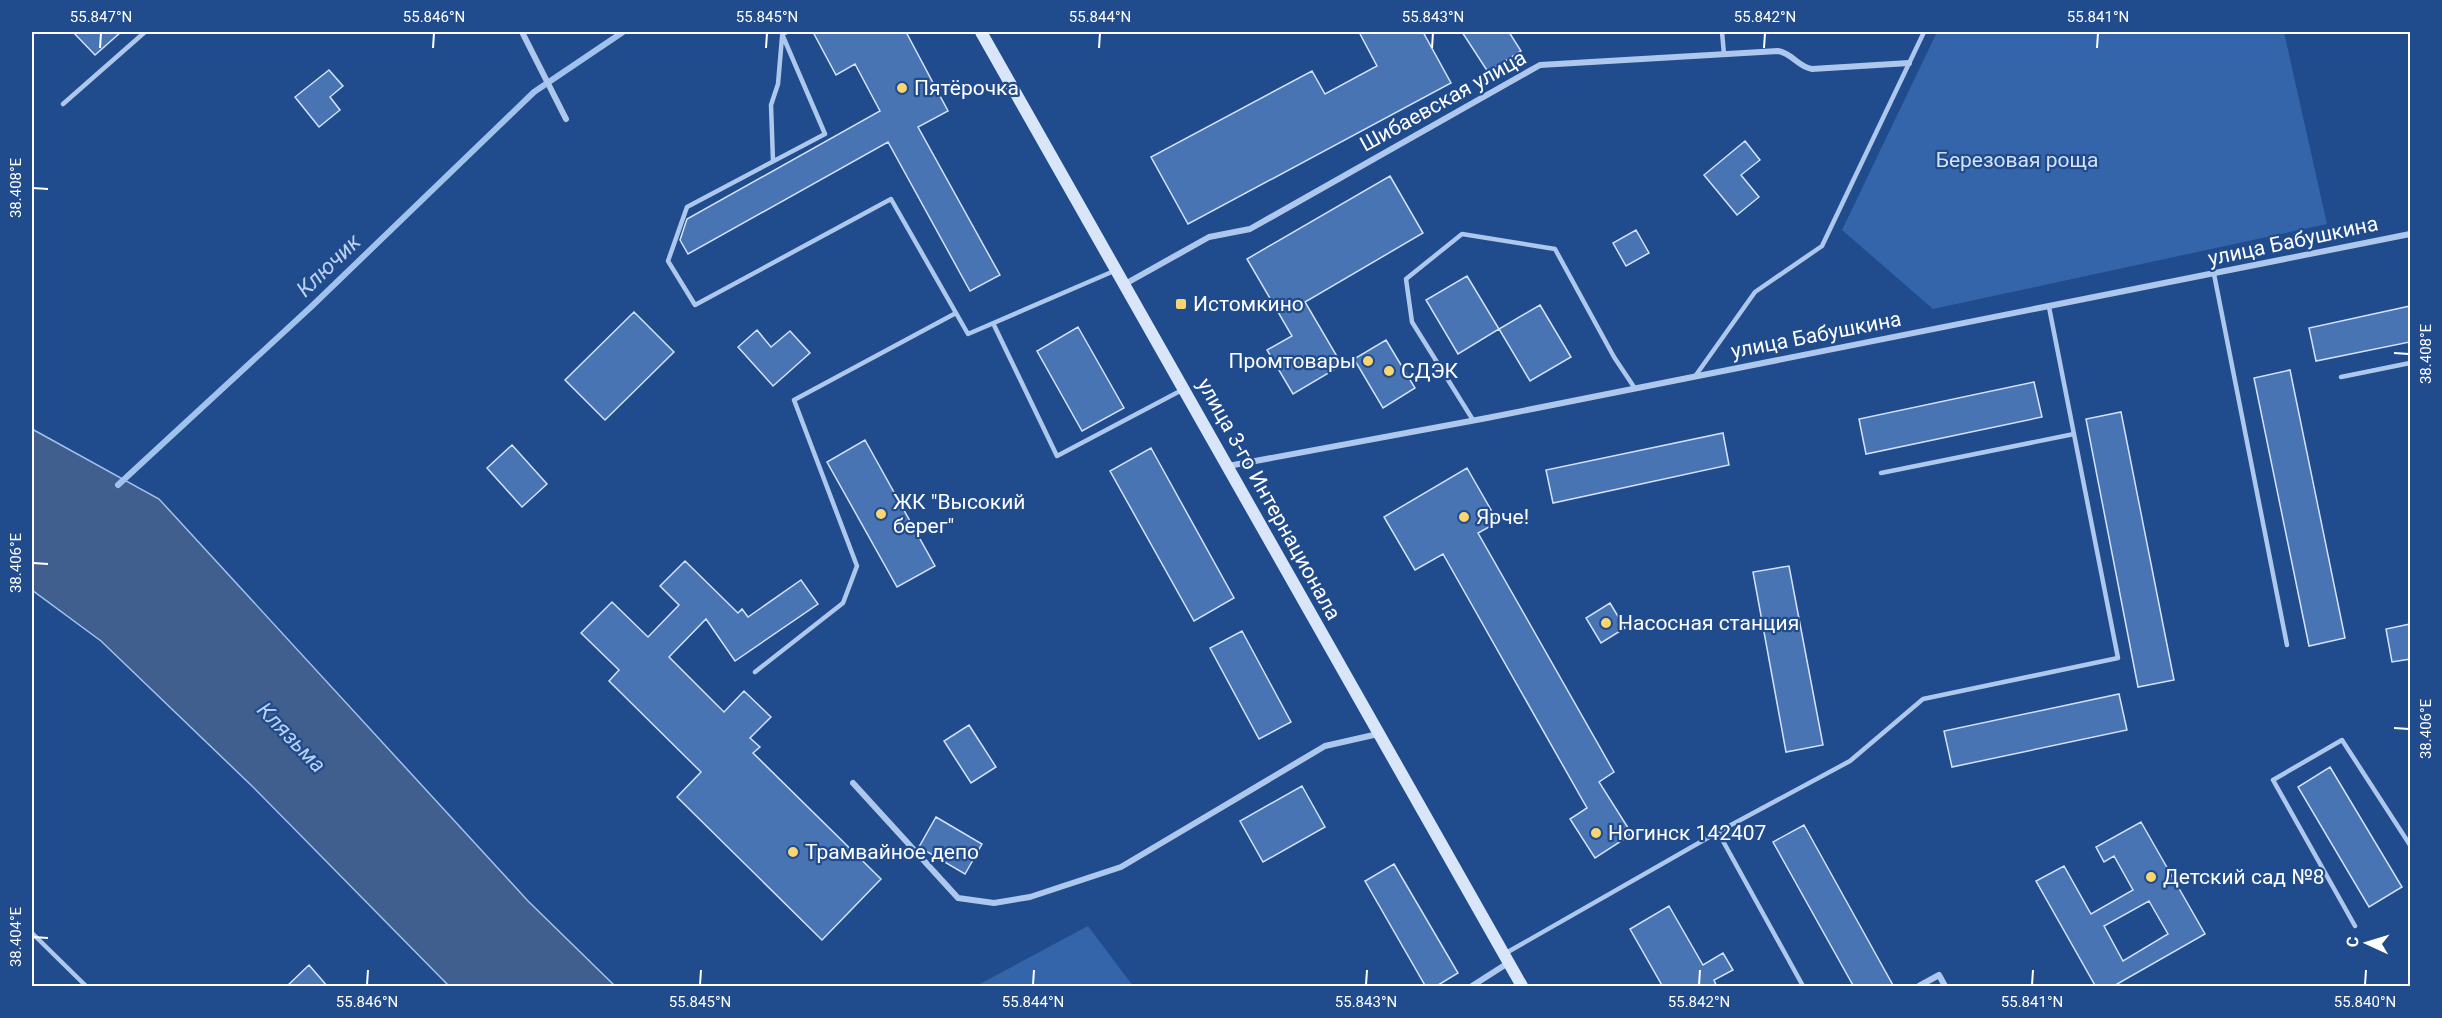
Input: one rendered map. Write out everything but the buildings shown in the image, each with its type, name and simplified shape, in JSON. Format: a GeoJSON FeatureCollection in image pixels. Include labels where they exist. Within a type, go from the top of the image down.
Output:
{"type":"FeatureCollection","features":[{"type":"Feature","properties":{"kind":"main road","name":"улица 3-го Интернационала"},"geometry":{"type":"LineString","coordinates":[[981,32],[1522,987]]}},
{"type":"Feature","properties":{"kind":"street"},"geometry":{"type":"LineString","coordinates":[[522,32],[566,119]]}},
{"type":"Feature","properties":{"kind":"street","name":"Шибаевская улица"},"geometry":{"type":"LineString","coordinates":[[1125,284],[1209,237],[1250,229],[1540,65],[1784,52],[1801,65],[1812,69],[1908,63]]}},
{"type":"Feature","properties":{"kind":"street","name":"улица Бабушкина"},"geometry":{"type":"LineString","coordinates":[[1228,466],[2049,307],[2410,234]]}},
{"type":"Feature","properties":{"kind":"street"},"geometry":{"type":"LineString","coordinates":[[853,783],[958,898],[994,903],[1030,897],[1121,867],[1325,746],[1379,734]]}},
{"type":"Feature","properties":{"kind":"street"},"geometry":{"type":"LineString","coordinates":[[1472,987],[1505,959]]}},
{"type":"Feature","properties":{"kind":"street"},"geometry":{"type":"LineString","coordinates":[[1919,987],[1939,975],[1945,987]]}},
{"type":"Feature","properties":{"kind":"lane"},"geometry":{"type":"LineString","coordinates":[[63,104],[145,32]]}},
{"type":"Feature","properties":{"kind":"lane"},"geometry":{"type":"LineString","coordinates":[[1722,32],[1724,54]]}},
{"type":"Feature","properties":{"kind":"lane"},"geometry":{"type":"LineString","coordinates":[[1696,375],[1755,292],[1821,246],[1924,32]]}},
{"type":"Feature","properties":{"kind":"lane"},"geometry":{"type":"LineString","coordinates":[[785,33],[825,134],[687,207],[668,261],[695,305],[891,199],[968,334],[1116,270]]}},
{"type":"Feature","properties":{"kind":"lane"},"geometry":{"type":"LineString","coordinates":[[773,162],[771,105],[778,84],[785,33]]}},
{"type":"Feature","properties":{"kind":"lane"},"geometry":{"type":"LineString","coordinates":[[1473,420],[1412,322],[1406,279],[1462,234],[1555,249],[1614,357],[1634,387]]}},
{"type":"Feature","properties":{"kind":"lane"},"geometry":{"type":"LineString","coordinates":[[2214,274],[2287,645]]}},
{"type":"Feature","properties":{"kind":"lane"},"geometry":{"type":"LineString","coordinates":[[1505,959],[1718,832],[1850,761],[1923,699],[2118,658],[2049,307]]}},
{"type":"Feature","properties":{"kind":"lane"},"geometry":{"type":"LineString","coordinates":[[755,672],[843,603],[857,566],[794,399],[956,313]]}},
{"type":"Feature","properties":{"kind":"lane"},"geometry":{"type":"LineString","coordinates":[[993,323],[1057,456],[1184,389]]}},
{"type":"Feature","properties":{"kind":"lane"},"geometry":{"type":"LineString","coordinates":[[2341,377],[2410,363]]}},
{"type":"Feature","properties":{"kind":"lane"},"geometry":{"type":"LineString","coordinates":[[1881,473],[2074,434]]}},
{"type":"Feature","properties":{"kind":"lane"},"geometry":{"type":"LineString","coordinates":[[2355,926],[2273,780],[2342,740],[2410,845]]}},
{"type":"Feature","properties":{"kind":"lane"},"geometry":{"type":"LineString","coordinates":[[1718,832],[1803,987]]}},
{"type":"Feature","properties":{"kind":"lane"},"geometry":{"type":"LineString","coordinates":[[32,933],[86,987]]}},
{"type":"Feature","properties":{"kind":"green space","name":"Березовая роща"},"geometry":{"type":"Polygon","coordinates":[[[1937,32],[2284,32],[2327,224],[1933,309],[1842,230],[1937,32]]]}},
{"type":"Feature","properties":{"kind":"green space"},"geometry":{"type":"Polygon","coordinates":[[[1088,926],[1133,986],[976,986],[1088,926]]]}},
{"type":"Feature","properties":{"kind":"water","name":"Клязьма"},"geometry":{"type":"Polygon","coordinates":[[[32,429],[159,499],[528,901],[615,986],[449,986],[253,787],[101,641],[32,590],[32,429]]]}},
{"type":"Feature","properties":{"kind":"waterway","name":"Ключик"},"geometry":{"type":"LineString","coordinates":[[118,485],[312,306],[534,92],[623,32]]}},
{"type":"Feature","properties":{"kind":"place","name":"Пятёрочка"},"geometry":{"type":"Point","coordinates":[902,88]}},
{"type":"Feature","properties":{"kind":"place","name":"Истомкино"},"geometry":{"type":"Point","coordinates":[1181,304]}},
{"type":"Feature","properties":{"kind":"place","name":"Промтовары"},"geometry":{"type":"Point","coordinates":[1368,361]}},
{"type":"Feature","properties":{"kind":"place","name":"СДЭК"},"geometry":{"type":"Point","coordinates":[1389,371]}},
{"type":"Feature","properties":{"kind":"place","name":"ЖК \"Высокий берег\""},"geometry":{"type":"Point","coordinates":[881,514]}},
{"type":"Feature","properties":{"kind":"place","name":"Ярче!"},"geometry":{"type":"Point","coordinates":[1464,517]}},
{"type":"Feature","properties":{"kind":"place","name":"Насосная станция"},"geometry":{"type":"Point","coordinates":[1606,623]}},
{"type":"Feature","properties":{"kind":"place","name":"Ногинск 142407"},"geometry":{"type":"Point","coordinates":[1596,833]}},
{"type":"Feature","properties":{"kind":"place","name":"Трамвайное депо"},"geometry":{"type":"Point","coordinates":[793,852]}},
{"type":"Feature","properties":{"kind":"place","name":"Детский сад №8"},"geometry":{"type":"Point","coordinates":[2151,877]}}]}
